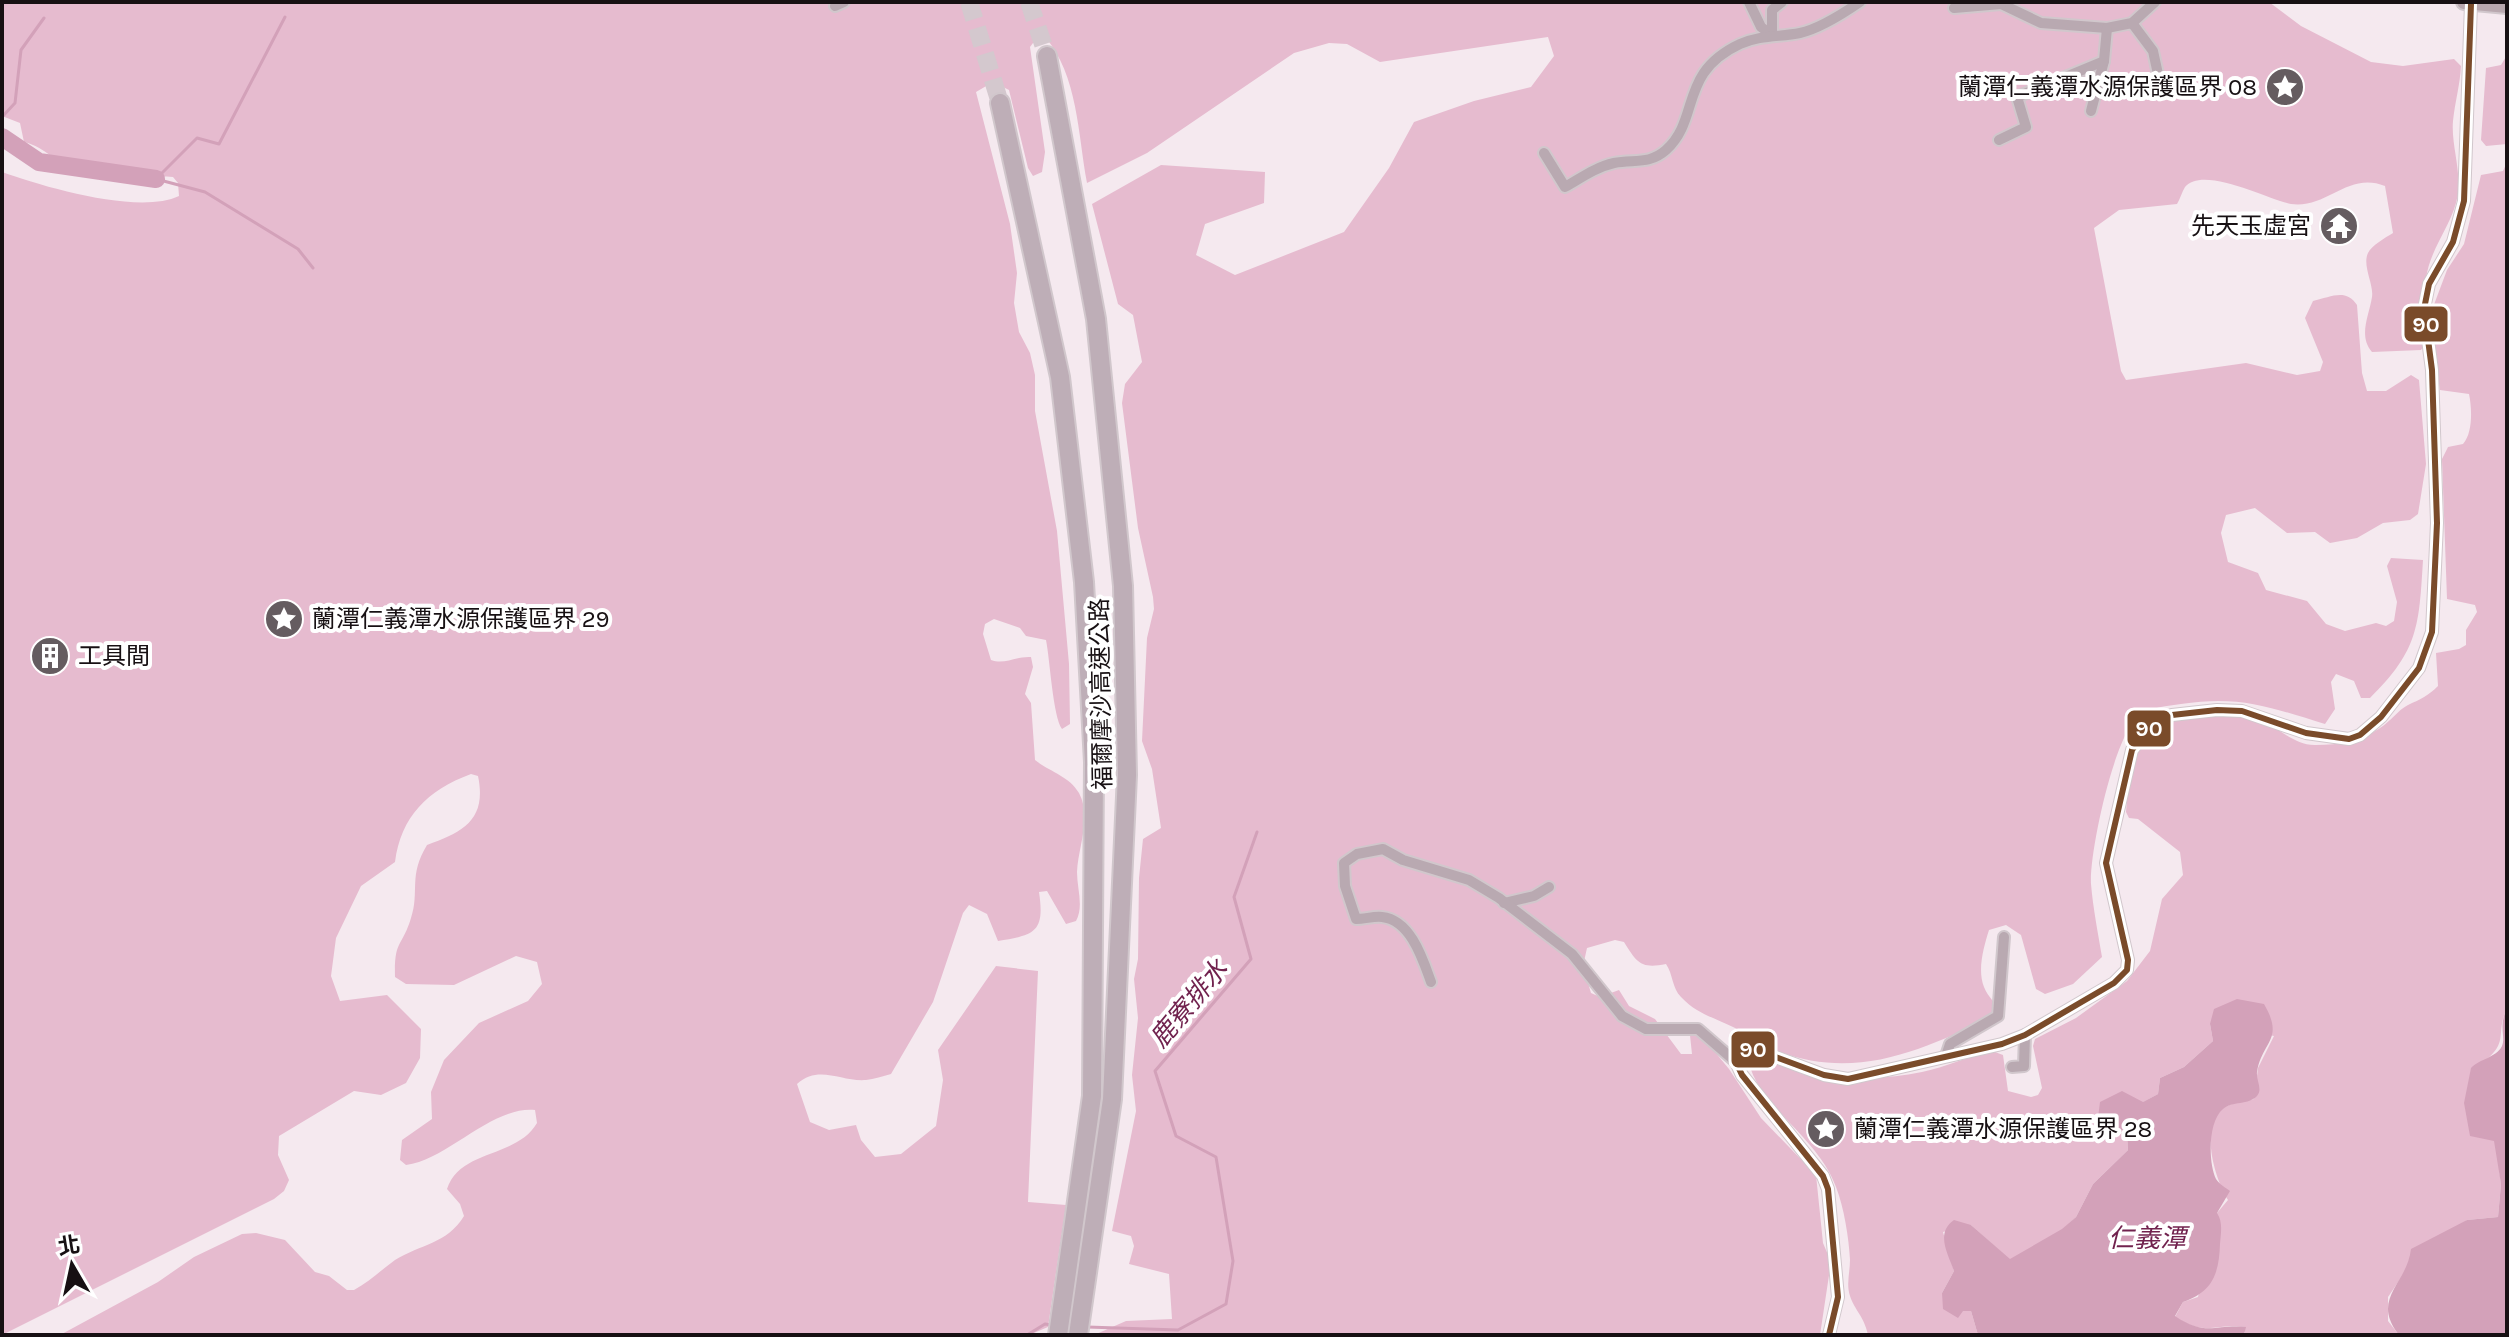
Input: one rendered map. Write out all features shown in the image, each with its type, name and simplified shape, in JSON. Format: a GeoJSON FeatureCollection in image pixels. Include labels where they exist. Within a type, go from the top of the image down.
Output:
{"type":"FeatureCollection","features":[{"type":"Feature","properties":{"kind":"highway","name":"福爾摩沙高速公路"},"geometry":{"type":"LineString","coordinates":[[1047,56],[1096,319],[1123,586],[1127,775],[1112,1099],[1078,1335]]}},
{"type":"Feature","properties":{"kind":"highway","name":"福爾摩沙高速公路"},"geometry":{"type":"LineString","coordinates":[[1000,103],[1060,377],[1084,582],[1094,762],[1092,1096],[1058,1335]]}},
{"type":"Feature","properties":{"kind":"main road"},"geometry":{"type":"LineString","coordinates":[[2467,3],[2507,6]]}},
{"type":"Feature","properties":{"kind":"street"},"geometry":{"type":"LineString","coordinates":[[1749,2],[1761,27],[1772,35]]}},
{"type":"Feature","properties":{"kind":"street"},"geometry":{"type":"LineString","coordinates":[[1772,35],[1772,10],[1782,2]]}},
{"type":"Feature","properties":{"kind":"street"},"geometry":{"type":"LineString","coordinates":[[1544,153],[1565,187],[1591,171],[1616,163],[1655,158],[1681,133],[1689,101],[1703,71],[1740,44],[1772,35],[1802,33],[1860,2]]}},
{"type":"Feature","properties":{"kind":"street"},"geometry":{"type":"LineString","coordinates":[[1954,8],[1999,3],[2041,23],[2087,24],[2107,28],[2132,23],[2155,2]]}},
{"type":"Feature","properties":{"kind":"street"},"geometry":{"type":"LineString","coordinates":[[1736,1062],[1738,1055],[1754,1049],[1824,1075],[1848,1079],[2002,1044],[2025,1035],[2114,983],[2127,970],[2128,960],[2106,863],[2132,750],[2149,728],[2172,715],[2229,711],[2306,733],[2349,739],[2360,735],[2381,717],[2419,668],[2432,632],[2437,562],[2432,370],[2424,309],[2429,284],[2453,242],[2464,201],[2467,3]]}},
{"type":"Feature","properties":{"kind":"street"},"geometry":{"type":"LineString","coordinates":[[2132,23],[2153,51],[2161,88]]}},
{"type":"Feature","properties":{"kind":"street"},"geometry":{"type":"LineString","coordinates":[[2091,111],[2104,61],[2107,28]]}},
{"type":"Feature","properties":{"kind":"street"},"geometry":{"type":"LineString","coordinates":[[1999,140],[2026,127],[2017,97],[2104,61]]}},
{"type":"Feature","properties":{"kind":"street"},"geometry":{"type":"LineString","coordinates":[[1431,982],[1420,951],[1399,926],[1383,917],[1356,919],[1345,886],[1344,863],[1348,858],[1383,849],[1403,860],[1469,880],[1572,954],[1622,1016],[1646,1029],[1698,1029],[1736,1062],[1742,1075],[1823,1176],[1828,1189],[1838,1297],[1829,1335]]}},
{"type":"Feature","properties":{"kind":"street"},"geometry":{"type":"LineString","coordinates":[[1504,903],[1534,896],[1549,887]]}},
{"type":"Feature","properties":{"kind":"street"},"geometry":{"type":"LineString","coordinates":[[1946,1056],[1950,1044],[1998,1016],[2004,937]]}},
{"type":"Feature","properties":{"kind":"street"},"geometry":{"type":"LineString","coordinates":[[2012,1067],[2024,1066],[2025,1035]]}},
{"type":"Feature","properties":{"kind":"shaded area"},"geometry":{"type":"Polygon","coordinates":[[[2,2],[2269,2],[2301,26],[2371,62],[2403,66],[2454,59],[2461,66],[2453,130],[2458,194],[2428,267],[2425,343],[2421,350],[2372,352],[2366,339],[2372,297],[2367,269],[2368,253],[2393,233],[2385,186],[2360,183],[2316,201],[2291,204],[2221,182],[2194,181],[2185,187],[2177,204],[2119,210],[2094,228],[2121,371],[2126,380],[2246,363],[2297,375],[2320,371],[2323,362],[2305,318],[2313,301],[2338,295],[2353,300],[2357,305],[2362,373],[2367,391],[2386,391],[2411,375],[2419,380],[2426,464],[2418,514],[2410,520],[2383,523],[2357,538],[2330,543],[2315,532],[2287,533],[2255,508],[2226,515],[2221,533],[2228,562],[2258,573],[2266,590],[2307,601],[2326,624],[2345,631],[2376,623],[2386,626],[2394,621],[2397,602],[2387,566],[2391,558],[2423,560],[2417,620],[2407,650],[2398,665],[2370,698],[2361,698],[2354,681],[2336,674],[2331,682],[2335,709],[2325,724],[2254,704],[2221,701],[2165,706],[2140,715],[2131,726],[2113,767],[2094,847],[2091,884],[2102,957],[2073,984],[2045,994],[2036,989],[2021,935],[2006,925],[1989,930],[1981,973],[1984,987],[1999,1014],[1941,1040],[1913,1051],[1856,1063],[1827,1063],[1797,1057],[1761,1044],[1693,1007],[1678,993],[1666,964],[1651,966],[1640,963],[1624,942],[1615,940],[1587,948],[1583,966],[1591,993],[1600,997],[1619,990],[1629,1006],[1655,1019],[1681,1054],[1692,1054],[1689,1026],[1697,1030],[1729,1069],[1761,1118],[1816,1175],[1823,1243],[1831,1262],[1820,1335],[1094,1335],[1126,1321],[1172,1319],[1169,1274],[1129,1264],[1134,1246],[1131,1236],[1112,1231],[1136,1111],[1132,1075],[1138,1018],[1134,979],[1138,959],[1143,839],[1161,828],[1152,769],[1142,741],[1147,638],[1154,609],[1153,597],[1138,528],[1122,403],[1125,384],[1142,362],[1133,315],[1118,304],[1092,204],[1161,165],[1265,172],[1264,203],[1205,224],[1196,255],[1235,275],[1344,232],[1389,168],[1414,122],[1474,101],[1531,87],[1554,56],[1548,37],[1380,62],[1347,44],[1329,43],[1294,53],[1147,153],[1087,183],[1075,106],[1064,69],[1045,37],[1036,39],[1030,47],[1045,152],[1042,172],[1033,176],[1028,168],[1009,90],[993,82],[976,92],[1010,224],[1017,273],[1014,303],[1019,332],[1030,353],[1035,375],[1035,411],[1057,531],[1069,664],[1070,724],[1062,729],[1059,723],[1046,640],[1026,636],[1020,628],[994,619],[985,624],[983,634],[991,660],[1001,662],[1031,657],[1033,667],[1025,694],[1031,703],[1035,760],[1070,782],[1083,802],[1084,822],[1077,872],[1078,915],[1076,921],[1066,924],[1047,891],[1039,892],[1040,916],[1035,929],[998,941],[987,914],[969,905],[963,913],[933,1002],[891,1074],[857,1080],[822,1074],[805,1078],[797,1084],[810,1122],[829,1130],[856,1125],[861,1140],[875,1157],[901,1154],[936,1126],[943,1080],[938,1050],[996,966],[1038,971],[1028,1202],[1066,1205],[1048,1327],[1029,1335],[60,1335],[158,1282],[194,1257],[242,1234],[256,1233],[285,1240],[315,1272],[329,1276],[347,1290],[354,1290],[395,1260],[450,1232],[464,1216],[460,1204],[447,1189],[454,1176],[476,1160],[516,1142],[537,1123],[535,1110],[519,1111],[486,1124],[422,1161],[406,1165],[400,1160],[402,1140],[432,1119],[431,1092],[444,1060],[479,1023],[528,1001],[542,984],[537,962],[516,956],[454,985],[406,984],[395,977],[396,956],[413,908],[421,856],[427,845],[462,829],[476,813],[480,791],[478,776],[471,774],[441,788],[419,807],[403,832],[395,862],[361,886],[336,938],[331,976],[340,1001],[387,995],[421,1029],[420,1058],[406,1083],[381,1095],[354,1091],[279,1136],[278,1155],[289,1180],[284,1191],[274,1199],[2,1335],[2,172],[42,185],[116,201],[162,201],[179,196],[178,183],[173,177],[89,175],[71,169],[24,142],[20,123],[2,116],[2,2]]]}},
{"type":"Feature","properties":{"kind":"shaded area"},"geometry":{"type":"Polygon","coordinates":[[[2507,55],[2507,144],[2486,146],[2481,140],[2486,68],[2501,65],[2507,55]]]}},
{"type":"Feature","properties":{"kind":"shaded area"},"geometry":{"type":"Polygon","coordinates":[[[2507,162],[2507,1008],[2500,1042],[2486,1060],[2501,1184],[2498,1217],[2467,1220],[2409,1266],[2388,1297],[2388,1321],[2399,1335],[2245,1335],[2245,1327],[2203,1328],[2175,1317],[2183,1302],[2198,1297],[2217,1213],[2228,1200],[2214,1167],[2212,1127],[2223,1108],[2254,1099],[2258,1068],[2274,1036],[2210,1024],[2213,1041],[2184,1067],[2160,1078],[2158,1094],[2103,1124],[2127,1135],[2128,1150],[2093,1184],[2076,1217],[2062,1230],[2010,1260],[1971,1225],[1943,1232],[1954,1271],[1942,1293],[1963,1311],[1971,1311],[1978,1335],[1868,1335],[1849,1292],[1849,1243],[1836,1187],[1816,1152],[1763,1093],[1749,1062],[1755,1057],[1817,1073],[1879,1078],[1922,1072],[1995,1052],[2003,1055],[2008,1091],[2031,1097],[2038,1095],[2042,1088],[2033,1046],[2035,1039],[2076,1018],[2127,981],[2150,951],[2162,899],[2183,875],[2180,852],[2138,819],[2129,818],[2126,812],[2129,770],[2142,740],[2171,719],[2207,711],[2261,720],[2308,745],[2341,743],[2372,733],[2404,707],[2438,686],[2436,653],[2466,645],[2466,630],[2477,612],[2475,605],[2447,599],[2442,459],[2448,447],[2463,444],[2466,439],[2471,406],[2469,394],[2440,390],[2429,318],[2447,270],[2464,244],[2481,175],[2503,171],[2507,162]]]}},
{"type":"Feature","properties":{"kind":"water","name":"仁義潭"},"geometry":{"type":"Polygon","coordinates":[[[2237,999],[2264,1004],[2270,1016],[2272,1033],[2257,1072],[2257,1096],[2223,1109],[2214,1123],[2211,1142],[2213,1172],[2217,1181],[2230,1191],[2217,1213],[2221,1227],[2218,1264],[2208,1287],[2183,1302],[2175,1316],[2203,1328],[2246,1327],[2244,1335],[1978,1335],[1971,1311],[1963,1311],[1958,1318],[1943,1309],[1942,1293],[1954,1271],[1944,1237],[1948,1225],[1954,1220],[1971,1225],[2010,1259],[2062,1229],[2076,1217],[2093,1184],[2128,1150],[2127,1135],[2098,1118],[2100,1102],[2122,1091],[2143,1102],[2158,1094],[2160,1078],[2184,1067],[2213,1041],[2210,1024],[2214,1009],[2237,999]]]}},
{"type":"Feature","properties":{"kind":"water"},"geometry":{"type":"Polygon","coordinates":[[[2507,1008],[2507,1335],[2399,1335],[2391,1322],[2389,1301],[2411,1249],[2467,1220],[2498,1217],[2501,1184],[2494,1141],[2470,1136],[2464,1103],[2471,1068],[2502,1046],[2507,1008]]]}},
{"type":"Feature","properties":{"kind":"waterway"},"geometry":{"type":"LineString","coordinates":[[285,17],[219,144],[197,138],[156,179],[205,192],[298,249],[313,268]]}},
{"type":"Feature","properties":{"kind":"waterway"},"geometry":{"type":"LineString","coordinates":[[2,117],[15,103],[21,50],[44,18]]}},
{"type":"Feature","properties":{"kind":"waterway"},"geometry":{"type":"LineString","coordinates":[[2,137],[39,162],[156,179]]}},
{"type":"Feature","properties":{"kind":"waterway","name":"鹿寮排水"},"geometry":{"type":"LineString","coordinates":[[1087,1327],[1178,1330],[1226,1304],[1233,1261],[1216,1157],[1176,1136],[1155,1071],[1251,959],[1234,897],[1257,832]]}},
{"type":"Feature","properties":{"kind":"waterway","name":"鹿寮排水"},"geometry":{"type":"LineString","coordinates":[[1027,1335],[1045,1324],[1052,1325]]}},
{"type":"Feature","properties":{"kind":"tunnel"},"geometry":{"type":"LineString","coordinates":[[969,2],[1000,103]]}},
{"type":"Feature","properties":{"kind":"tunnel"},"geometry":{"type":"LineString","coordinates":[[1029,2],[1047,56]]}},
{"type":"Feature","properties":{"kind":"transit line","name":"90"},"geometry":{"type":"LineString","coordinates":[[1829,1335],[1838,1297],[1828,1189],[1823,1176],[1742,1075],[1736,1062],[1738,1055],[1754,1049],[1824,1075],[1848,1079],[2002,1044],[2025,1035],[2114,983],[2127,970],[2128,960],[2106,863],[2132,750],[2149,728],[2172,715],[2217,710],[2242,711],[2306,733],[2349,739],[2360,735],[2381,717],[2419,668],[2432,632],[2437,523],[2432,370],[2424,309],[2429,284],[2453,242],[2464,201],[2471,4]]}},
{"type":"Feature","properties":{"kind":"place","name":"蘭潭仁義潭水源保護區界 08"},"geometry":{"type":"Point","coordinates":[2285,87]}},
{"type":"Feature","properties":{"kind":"place","name":"先天玉虛宮"},"geometry":{"type":"Point","coordinates":[2339,226]}},
{"type":"Feature","properties":{"kind":"place","name":"蘭潭仁義潭水源保護區界 29"},"geometry":{"type":"Point","coordinates":[284,619]}},
{"type":"Feature","properties":{"kind":"place","name":"工具間"},"geometry":{"type":"Point","coordinates":[50,656]}},
{"type":"Feature","properties":{"kind":"place","name":"蘭潭仁義潭水源保護區界 28"},"geometry":{"type":"Point","coordinates":[1826,1129]}}]}
